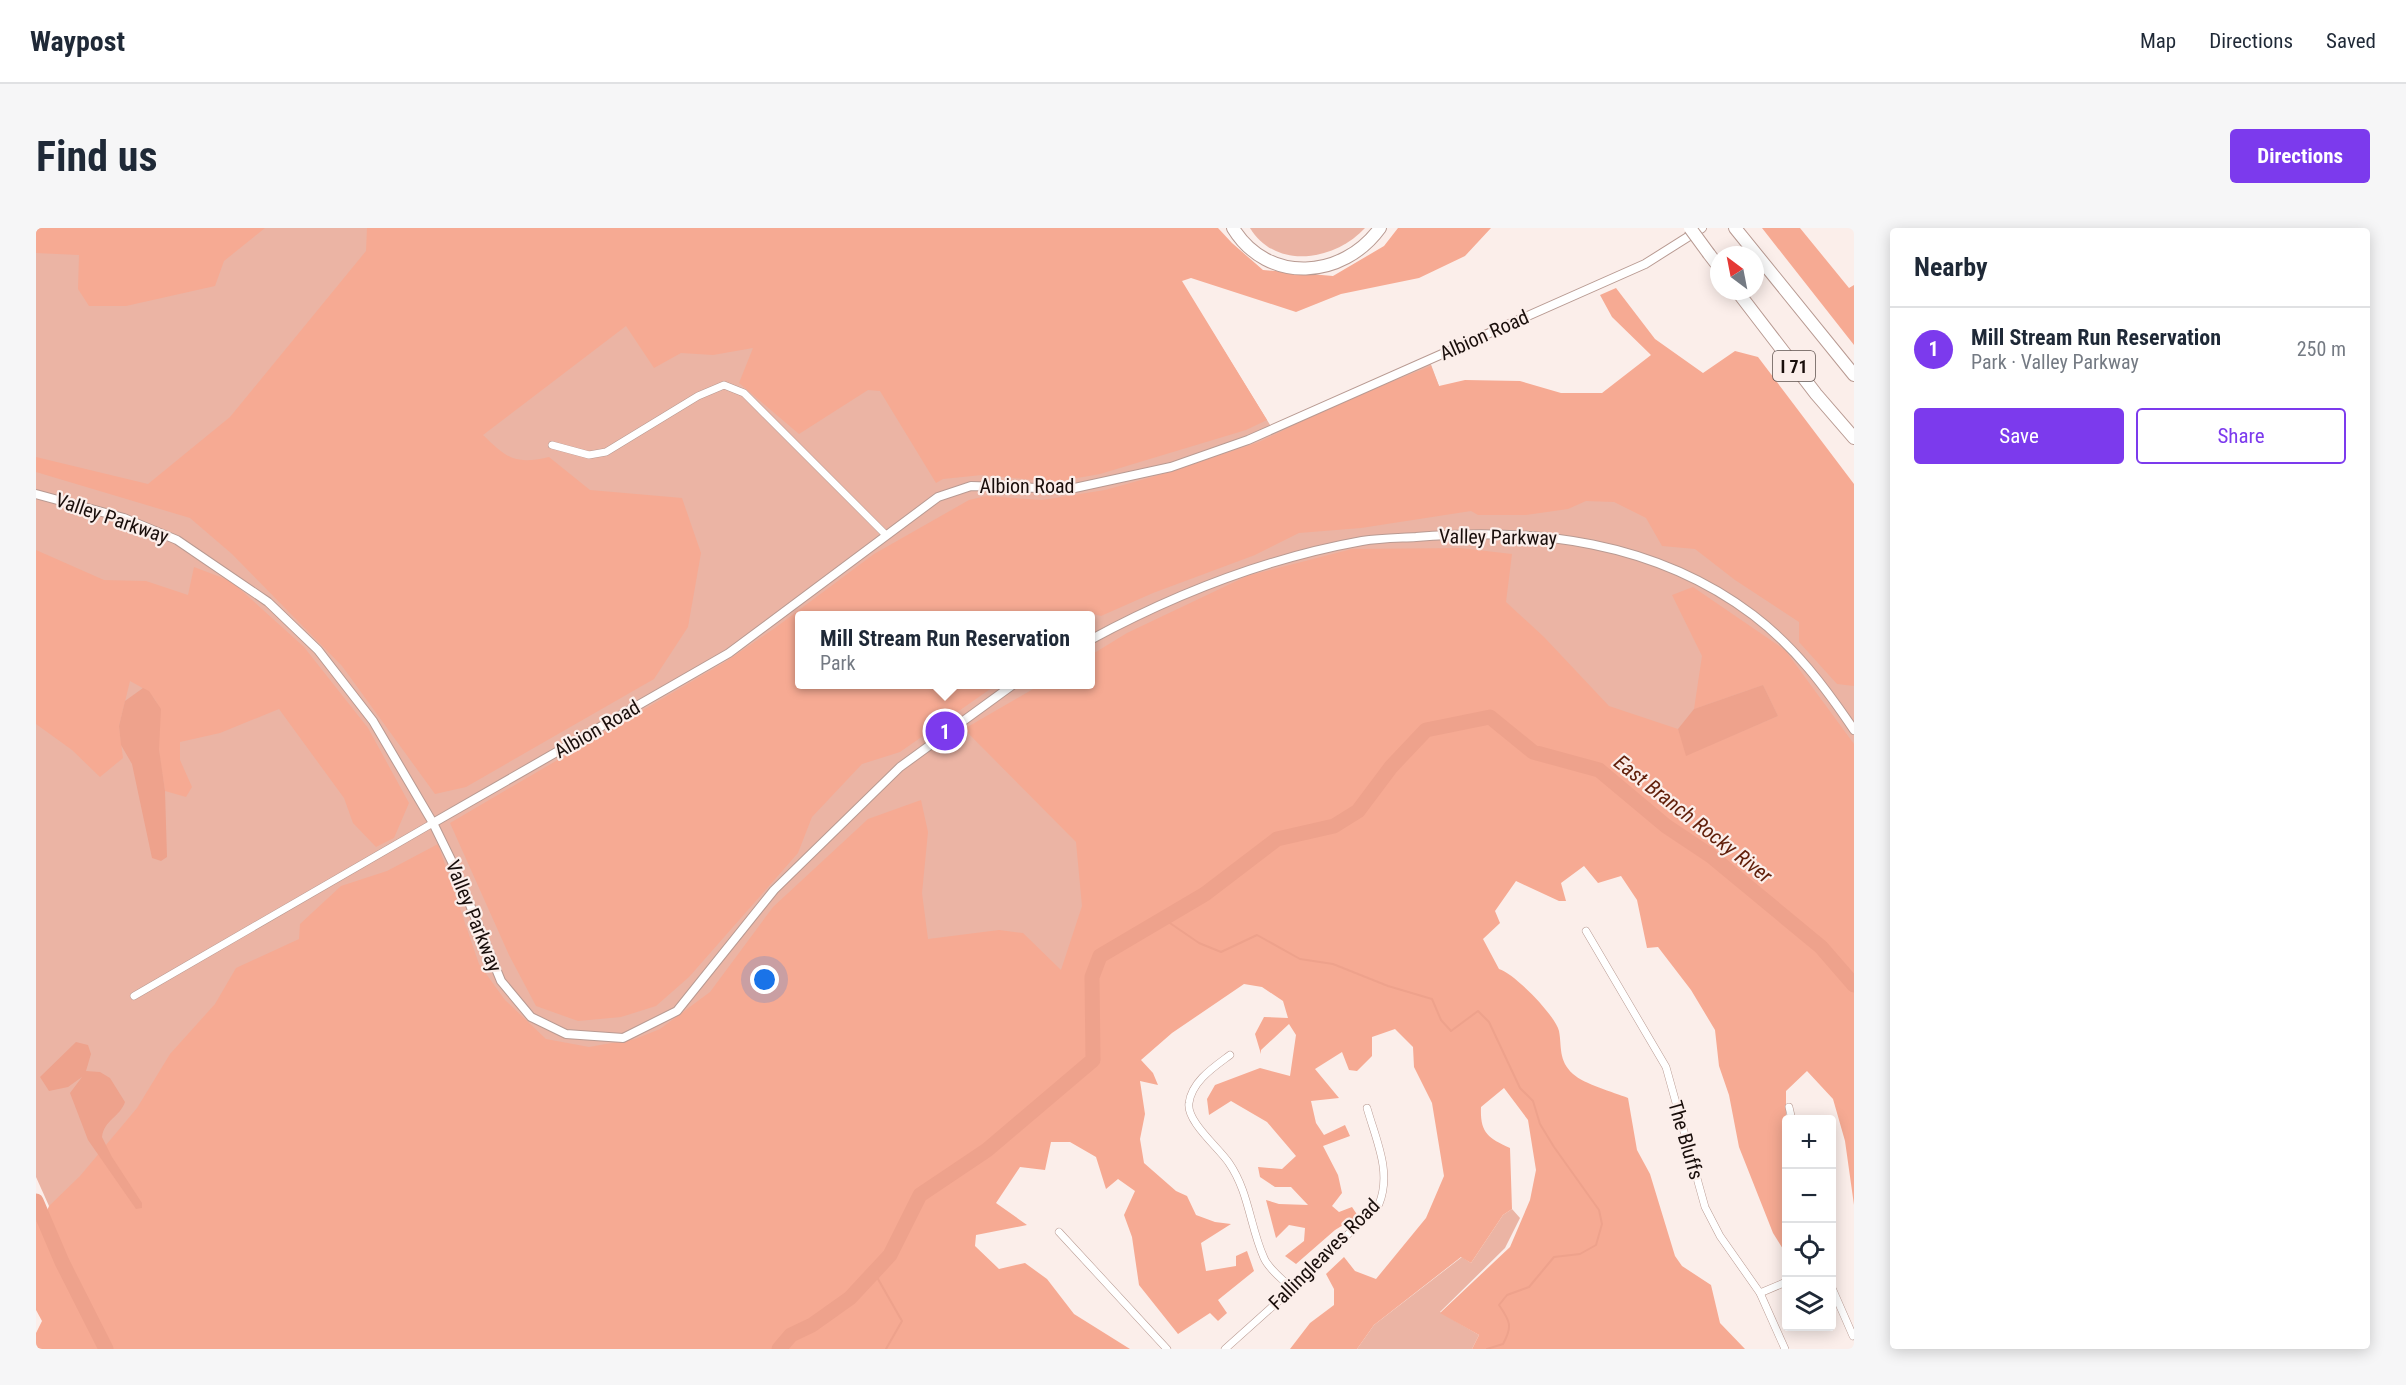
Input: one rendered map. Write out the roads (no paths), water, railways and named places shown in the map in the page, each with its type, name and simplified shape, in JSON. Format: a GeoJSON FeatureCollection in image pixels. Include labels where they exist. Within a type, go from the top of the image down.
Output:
{"type":"FeatureCollection","features":[{"type":"Feature","properties":{"kind":"highway"},"geometry":{"type":"LineString","coordinates":[[1233,228],[1239,238],[1256,253],[1282,266],[1310,269],[1328,266],[1359,252],[1380,228]]}},
{"type":"Feature","properties":{"kind":"highway"},"geometry":{"type":"LineString","coordinates":[[1243,228],[1257,244],[1273,255],[1289,260],[1314,261],[1342,253],[1358,242],[1371,228]]}},
{"type":"Feature","properties":{"kind":"highway"},"geometry":{"type":"LineString","coordinates":[[1690,228],[1710,255]]}},
{"type":"Feature","properties":{"kind":"highway","name":"I 71"},"geometry":{"type":"LineString","coordinates":[[1737,231],[1854,375]]}},
{"type":"Feature","properties":{"kind":"highway","name":"I 71"},"geometry":{"type":"LineString","coordinates":[[1744,300],[1816,394],[1854,438]]}},
{"type":"Feature","properties":{"kind":"street","name":"Albion Road"},"geometry":{"type":"LineString","coordinates":[[433,823],[729,653],[938,497],[970,486],[1070,489],[1171,467],[1248,440],[1645,264],[1701,228]]}},
{"type":"Feature","properties":{"kind":"street"},"geometry":{"type":"LineString","coordinates":[[552,445],[589,455],[606,452],[698,396],[723,385],[744,393],[886,535]]}},
{"type":"Feature","properties":{"kind":"street","name":"Valley Parkway"},"geometry":{"type":"LineString","coordinates":[[36,494],[124,518],[177,540],[268,602],[318,650],[374,721],[433,823],[455,868],[501,981],[531,1017],[566,1034],[623,1038],[676,1011],[774,890],[900,767],[1007,689]]}},
{"type":"Feature","properties":{"kind":"street","name":"Valley Parkway"},"geometry":{"type":"LineString","coordinates":[[1095,637],[1139,614],[1254,568],[1363,541],[1463,533],[1568,538],[1648,559],[1702,584],[1752,615],[1804,661],[1822,682],[1854,730]]}},
{"type":"Feature","properties":{"kind":"street"},"geometry":{"type":"LineString","coordinates":[[134,996],[433,823]]}},
{"type":"Feature","properties":{"kind":"street","name":"The Bluffs"},"geometry":{"type":"LineString","coordinates":[[1586,931],[1665,1067],[1706,1207],[1720,1236],[1760,1293],[1785,1349]]}},
{"type":"Feature","properties":{"kind":"street"},"geometry":{"type":"LineString","coordinates":[[1230,1055],[1192,1090],[1188,1105],[1192,1119],[1229,1162],[1243,1187],[1264,1260],[1292,1289]]}},
{"type":"Feature","properties":{"kind":"street"},"geometry":{"type":"LineString","coordinates":[[1789,1107],[1791,1115]]}},
{"type":"Feature","properties":{"kind":"street","name":"Fallingleaves Road"},"geometry":{"type":"LineString","coordinates":[[1225,1349],[1292,1289],[1379,1204],[1385,1190],[1386,1174],[1367,1108]]}},
{"type":"Feature","properties":{"kind":"street"},"geometry":{"type":"LineString","coordinates":[[1059,1232],[1167,1349]]}},
{"type":"Feature","properties":{"kind":"street"},"geometry":{"type":"LineString","coordinates":[[1760,1293],[1782,1284]]}},
{"type":"Feature","properties":{"kind":"street"},"geometry":{"type":"LineString","coordinates":[[1836,1297],[1853,1336]]}},
{"type":"Feature","properties":{"kind":"waterway","name":"East Branch Rocky River"},"geometry":{"type":"LineString","coordinates":[[779,1349],[791,1335],[812,1325],[850,1298],[890,1255],[920,1195],[987,1150],[1093,1060],[1092,977],[1100,956],[1205,894],[1277,839],[1334,826],[1358,811],[1391,767],[1426,730],[1490,717],[1533,752],[1599,770],[1666,826],[1711,856],[1821,947],[1854,985]]}},
{"type":"Feature","properties":{"kind":"waterway"},"geometry":{"type":"LineString","coordinates":[[1164,919],[1199,943],[1221,952],[1257,935],[1300,959],[1333,964],[1388,986],[1432,999],[1441,1020],[1451,1031],[1478,1011],[1489,1022],[1520,1088],[1533,1101],[1540,1124],[1599,1210],[1602,1224],[1596,1245],[1580,1254],[1554,1257],[1529,1287],[1507,1295],[1499,1305],[1508,1320],[1508,1333],[1503,1344],[1487,1349]]}},
{"type":"Feature","properties":{"kind":"waterway","name":"East Branch Rocky River"},"geometry":{"type":"LineString","coordinates":[[36,1201],[62,1262],[106,1349]]}},
{"type":"Feature","properties":{"kind":"waterway"},"geometry":{"type":"LineString","coordinates":[[874,1272],[902,1321],[886,1349]]}},
{"type":"Feature","properties":{"kind":"place","name":"Mill Stream Run Reservation"},"geometry":{"type":"Point","coordinates":[945,731]}}]}
